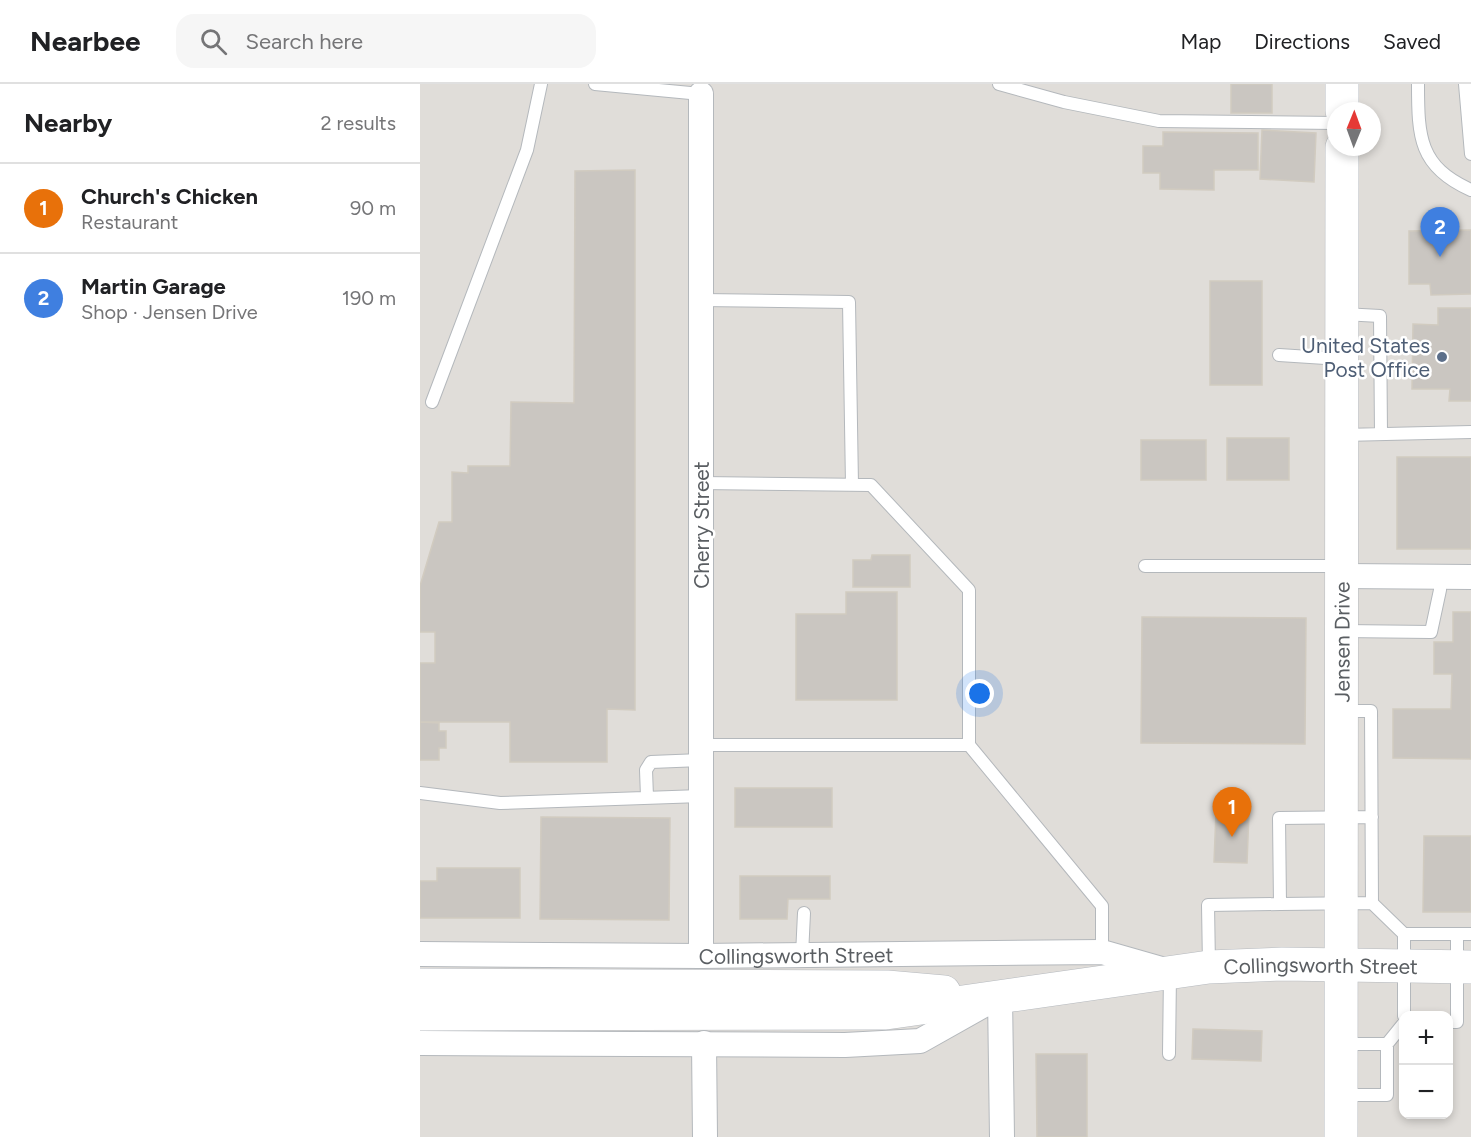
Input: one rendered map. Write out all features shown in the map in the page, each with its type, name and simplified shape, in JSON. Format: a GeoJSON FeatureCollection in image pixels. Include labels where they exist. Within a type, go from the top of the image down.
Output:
{"type":"FeatureCollection","features":[{"type":"Feature","properties":{"kind":"main road"},"geometry":{"type":"LineString","coordinates":[[1342,84],[1342,102]]}},
{"type":"Feature","properties":{"kind":"main road","name":"Jensen Drive"},"geometry":{"type":"LineString","coordinates":[[1341,1137],[1341,966],[1357,903],[1357,772],[1342,711],[1342,156]]}},
{"type":"Feature","properties":{"kind":"main road","name":"Collingsworth Street"},"geometry":{"type":"LineString","coordinates":[[420,985],[886,1013],[1209,967],[1282,964],[1464,967]]}},
{"type":"Feature","properties":{"kind":"main road","name":"Collingsworth Street"},"geometry":{"type":"LineString","coordinates":[[420,1014],[686,1000]]}},
{"type":"Feature","properties":{"kind":"street","name":"Cherry Street"},"geometry":{"type":"LineString","coordinates":[[701,94],[701,956]]}},
{"type":"Feature","properties":{"kind":"street"},"geometry":{"type":"LineString","coordinates":[[1342,571],[1471,577]]}},
{"type":"Feature","properties":{"kind":"street","name":"Collingsworth Street"},"geometry":{"type":"LineString","coordinates":[[420,954],[701,956],[1102,952],[1170,971]]}},
{"type":"Feature","properties":{"kind":"street"},"geometry":{"type":"LineString","coordinates":[[1000,996],[1002,1137]]}},
{"type":"Feature","properties":{"kind":"street","name":"Collingsworth Street"},"geometry":{"type":"LineString","coordinates":[[420,1043],[845,1045],[920,1041],[1000,996]]}},
{"type":"Feature","properties":{"kind":"street"},"geometry":{"type":"LineString","coordinates":[[704,1044],[705,1137]]}},
{"type":"Feature","properties":{"kind":"lane"},"geometry":{"type":"LineString","coordinates":[[432,402],[527,150],[541,84]]}},
{"type":"Feature","properties":{"kind":"lane"},"geometry":{"type":"LineString","coordinates":[[595,84],[643,86],[701,94]]}},
{"type":"Feature","properties":{"kind":"lane"},"geometry":{"type":"LineString","coordinates":[[999,84],[1064,102],[1159,121],[1327,123]]}},
{"type":"Feature","properties":{"kind":"lane"},"geometry":{"type":"LineString","coordinates":[[1418,84],[1418,114],[1426,155],[1448,179],[1471,190]]}},
{"type":"Feature","properties":{"kind":"lane"},"geometry":{"type":"LineString","coordinates":[[1465,84],[1471,154]]}},
{"type":"Feature","properties":{"kind":"lane"},"geometry":{"type":"LineString","coordinates":[[701,300],[849,302],[852,485]]}},
{"type":"Feature","properties":{"kind":"lane"},"geometry":{"type":"LineString","coordinates":[[1342,314],[1380,316],[1380,434]]}},
{"type":"Feature","properties":{"kind":"lane"},"geometry":{"type":"LineString","coordinates":[[1279,355],[1342,359]]}},
{"type":"Feature","properties":{"kind":"lane"},"geometry":{"type":"LineString","coordinates":[[1342,435],[1471,432]]}},
{"type":"Feature","properties":{"kind":"lane"},"geometry":{"type":"LineString","coordinates":[[701,483],[871,485],[969,590],[969,745],[1102,906],[1102,952]]}},
{"type":"Feature","properties":{"kind":"lane"},"geometry":{"type":"LineString","coordinates":[[1145,566],[1342,571]]}},
{"type":"Feature","properties":{"kind":"lane"},"geometry":{"type":"LineString","coordinates":[[1342,631],[1431,632],[1440,590],[1440,577]]}},
{"type":"Feature","properties":{"kind":"lane"},"geometry":{"type":"LineString","coordinates":[[647,797],[646,770],[651,762],[701,753],[969,745]]}},
{"type":"Feature","properties":{"kind":"lane"},"geometry":{"type":"LineString","coordinates":[[420,793],[500,803],[701,796]]}},
{"type":"Feature","properties":{"kind":"lane"},"geometry":{"type":"LineString","coordinates":[[1280,904],[1279,818],[1357,817]]}},
{"type":"Feature","properties":{"kind":"lane"},"geometry":{"type":"LineString","coordinates":[[1209,967],[1208,905],[1357,903],[1404,934],[1471,934]]}},
{"type":"Feature","properties":{"kind":"lane"},"geometry":{"type":"LineString","coordinates":[[802,955],[804,913]]}},
{"type":"Feature","properties":{"kind":"lane"},"geometry":{"type":"LineString","coordinates":[[1404,934],[1404,1011]]}},
{"type":"Feature","properties":{"kind":"lane"},"geometry":{"type":"LineString","coordinates":[[1453,1022],[1457,1022],[1464,967],[1457,934]]}},
{"type":"Feature","properties":{"kind":"lane"},"geometry":{"type":"LineString","coordinates":[[1168,1054],[1170,971]]}},
{"type":"Feature","properties":{"kind":"lane"},"geometry":{"type":"LineString","coordinates":[[1341,1095],[1387,1095],[1387,1044],[1399,1029]]}},
{"type":"Feature","properties":{"kind":"lane"},"geometry":{"type":"LineString","coordinates":[[1341,1044],[1387,1044]]}},
{"type":"Feature","properties":{"kind":"shaded area"},"geometry":{"type":"Polygon","coordinates":[[[420,84],[1471,84],[1471,1137],[420,1137],[420,84]]]}},
{"type":"Feature","properties":{"kind":"building"},"geometry":{"type":"Polygon","coordinates":[[[1231,84],[1272,84],[1272,113],[1231,113],[1231,84]]]}},
{"type":"Feature","properties":{"kind":"building"},"geometry":{"type":"Polygon","coordinates":[[[1262,130],[1316,133],[1314,182],[1260,179],[1262,130]]]}},
{"type":"Feature","properties":{"kind":"building"},"geometry":{"type":"Polygon","coordinates":[[[1163,132],[1258,133],[1258,170],[1214,170],[1214,190],[1160,189],[1160,173],[1143,173],[1143,146],[1163,146],[1163,132]]]}},
{"type":"Feature","properties":{"kind":"building"},"geometry":{"type":"Polygon","coordinates":[[[635,170],[635,710],[607,709],[607,762],[510,762],[510,722],[420,722],[420,663],[435,663],[435,632],[420,632],[420,586],[439,522],[452,522],[452,472],[468,473],[468,466],[510,466],[511,402],[574,403],[575,171],[635,170]]]}},
{"type":"Feature","properties":{"kind":"building"},"geometry":{"type":"Polygon","coordinates":[[[1471,230],[1471,294],[1431,295],[1430,284],[1409,284],[1409,231],[1471,230]]]}},
{"type":"Feature","properties":{"kind":"building"},"geometry":{"type":"Polygon","coordinates":[[[1210,281],[1262,281],[1262,385],[1210,385],[1210,281]]]}},
{"type":"Feature","properties":{"kind":"building","name":"United States Post Office"},"geometry":{"type":"Polygon","coordinates":[[[1438,308],[1471,308],[1471,401],[1449,401],[1450,389],[1412,389],[1413,324],[1438,325],[1438,308]]]}},
{"type":"Feature","properties":{"kind":"building"},"geometry":{"type":"Polygon","coordinates":[[[1227,438],[1289,438],[1289,480],[1227,480],[1227,438]]]}},
{"type":"Feature","properties":{"kind":"building"},"geometry":{"type":"Polygon","coordinates":[[[1141,440],[1206,440],[1206,480],[1141,480],[1141,440]]]}},
{"type":"Feature","properties":{"kind":"building"},"geometry":{"type":"Polygon","coordinates":[[[1397,457],[1471,457],[1471,549],[1397,549],[1397,457]]]}},
{"type":"Feature","properties":{"kind":"building"},"geometry":{"type":"Polygon","coordinates":[[[872,555],[910,555],[910,587],[853,587],[853,560],[871,560],[872,555]]]}},
{"type":"Feature","properties":{"kind":"building"},"geometry":{"type":"Polygon","coordinates":[[[846,592],[897,592],[897,700],[796,700],[796,614],[846,614],[846,592]]]}},
{"type":"Feature","properties":{"kind":"building"},"geometry":{"type":"Polygon","coordinates":[[[1453,612],[1471,612],[1471,759],[1393,758],[1393,709],[1451,709],[1452,674],[1434,674],[1434,642],[1453,642],[1453,612]]]}},
{"type":"Feature","properties":{"kind":"building"},"geometry":{"type":"Polygon","coordinates":[[[1142,617],[1306,618],[1305,744],[1141,743],[1142,617]]]}},
{"type":"Feature","properties":{"kind":"building"},"geometry":{"type":"Polygon","coordinates":[[[420,722],[439,723],[439,731],[446,731],[446,748],[439,748],[439,760],[420,760],[420,722]]]}},
{"type":"Feature","properties":{"kind":"building"},"geometry":{"type":"Polygon","coordinates":[[[735,788],[832,788],[832,827],[735,827],[735,788]]]}},
{"type":"Feature","properties":{"kind":"building"},"geometry":{"type":"Polygon","coordinates":[[[1216,812],[1249,813],[1247,863],[1214,862],[1216,812]]]}},
{"type":"Feature","properties":{"kind":"building"},"geometry":{"type":"Polygon","coordinates":[[[541,817],[670,818],[669,920],[540,919],[541,817]]]}},
{"type":"Feature","properties":{"kind":"building"},"geometry":{"type":"Polygon","coordinates":[[[1424,836],[1471,836],[1471,912],[1423,912],[1424,836]]]}},
{"type":"Feature","properties":{"kind":"building"},"geometry":{"type":"Polygon","coordinates":[[[437,868],[520,868],[520,918],[420,918],[420,881],[437,881],[437,868]]]}},
{"type":"Feature","properties":{"kind":"building"},"geometry":{"type":"Polygon","coordinates":[[[740,876],[830,876],[830,899],[788,899],[787,919],[740,919],[740,876]]]}},
{"type":"Feature","properties":{"kind":"building"},"geometry":{"type":"Polygon","coordinates":[[[1193,1029],[1262,1031],[1261,1061],[1192,1059],[1193,1029]]]}},
{"type":"Feature","properties":{"kind":"building"},"geometry":{"type":"Polygon","coordinates":[[[1036,1054],[1087,1054],[1087,1137],[1037,1137],[1036,1054]]]}},
{"type":"Feature","properties":{"kind":"place","name":"Martin Garage"},"geometry":{"type":"Point","coordinates":[1440,257]}},
{"type":"Feature","properties":{"kind":"place","name":"United States Post Office"},"geometry":{"type":"Point","coordinates":[1442,357]}},
{"type":"Feature","properties":{"kind":"place","name":"Church's Chicken"},"geometry":{"type":"Point","coordinates":[1232,837]}}]}
